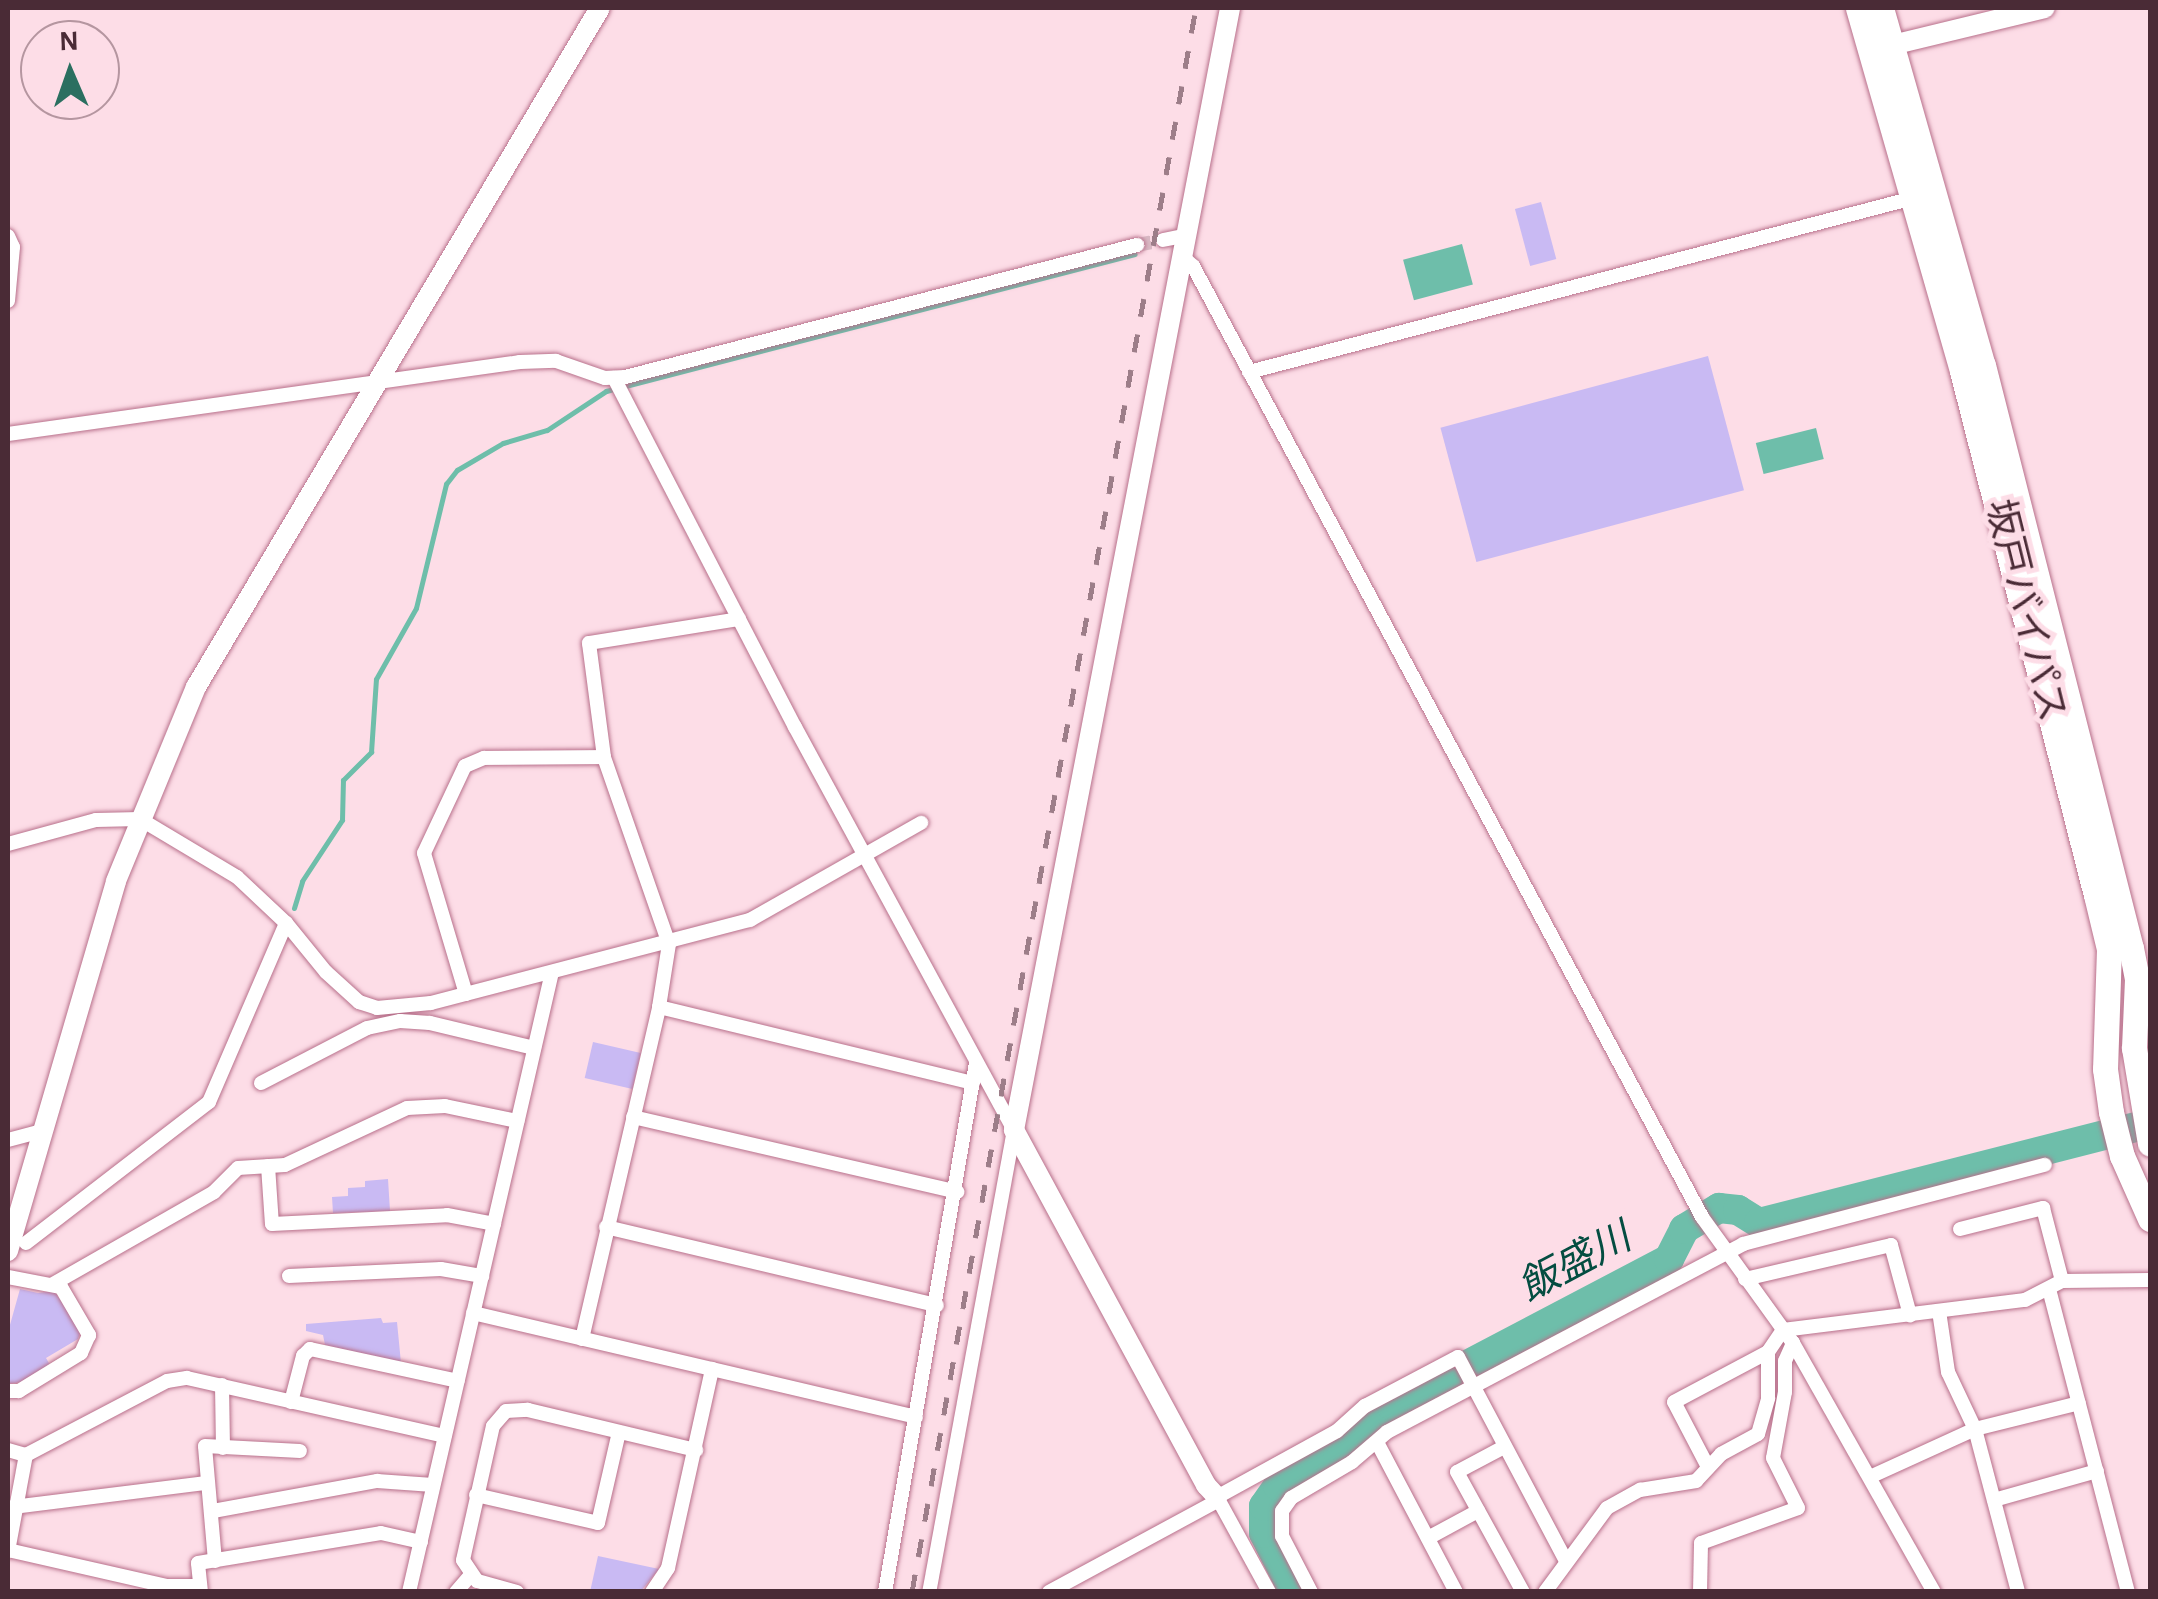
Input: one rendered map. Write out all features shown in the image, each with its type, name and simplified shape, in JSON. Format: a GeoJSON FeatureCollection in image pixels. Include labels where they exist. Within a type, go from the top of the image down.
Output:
{"type":"FeatureCollection","features":[{"type":"Feature","properties":{"kind":"highway","name":"坂戸バイパス"},"geometry":{"type":"LineString","coordinates":[[1858,8],[2002,524],[2104,931],[2108,949],[2104,1069],[2122,1156],[2150,1218]]}},
{"type":"Feature","properties":{"kind":"highway","name":"坂戸バイパス"},"geometry":{"type":"LineString","coordinates":[[1881,8],[1983,365],[2131,948],[2137,979],[2134,1048],[2150,1144]]}},
{"type":"Feature","properties":{"kind":"street"},"geometry":{"type":"LineString","coordinates":[[17,1247],[42,1131],[116,881],[196,687],[373,383],[600,8]]}},
{"type":"Feature","properties":{"kind":"street"},"geometry":{"type":"LineString","coordinates":[[929,1592],[1175,243],[1230,8]]}},
{"type":"Feature","properties":{"kind":"street"},"geometry":{"type":"LineString","coordinates":[[1892,44],[2044,8]]}},
{"type":"Feature","properties":{"kind":"street"},"geometry":{"type":"LineString","coordinates":[[1249,372],[1913,198]]}},
{"type":"Feature","properties":{"kind":"street"},"geometry":{"type":"LineString","coordinates":[[8,236],[12,247],[8,302]]}},
{"type":"Feature","properties":{"kind":"street"},"geometry":{"type":"LineString","coordinates":[[1175,243],[1193,266],[1687,1190],[1724,1251],[1793,1343],[1872,1476],[1934,1592]]}},
{"type":"Feature","properties":{"kind":"street"},"geometry":{"type":"LineString","coordinates":[[8,434],[542,360],[614,378],[1136,245]]}},
{"type":"Feature","properties":{"kind":"street"},"geometry":{"type":"LineString","coordinates":[[614,378],[864,856],[1206,1485],[1218,1499],[1269,1592]]}},
{"type":"Feature","properties":{"kind":"street"},"geometry":{"type":"LineString","coordinates":[[582,1339],[670,944],[604,758],[589,643],[739,619]]}},
{"type":"Feature","properties":{"kind":"street"},"geometry":{"type":"LineString","coordinates":[[466,994],[424,852],[465,766],[484,758],[604,758]]}},
{"type":"Feature","properties":{"kind":"street"},"geometry":{"type":"LineString","coordinates":[[8,844],[106,818],[140,820],[237,876],[286,922],[326,972],[366,1006],[431,1003],[670,944],[750,920],[921,823]]}},
{"type":"Feature","properties":{"kind":"street"},"geometry":{"type":"LineString","coordinates":[[17,1247],[209,1102],[286,922]]}},
{"type":"Feature","properties":{"kind":"street"},"geometry":{"type":"LineString","coordinates":[[409,1592],[552,972]]}},
{"type":"Feature","properties":{"kind":"street"},"geometry":{"type":"LineString","coordinates":[[659,1007],[974,1083]]}},
{"type":"Feature","properties":{"kind":"street"},"geometry":{"type":"LineString","coordinates":[[261,1083],[368,1028],[400,1022],[430,1024],[534,1048]]}},
{"type":"Feature","properties":{"kind":"street"},"geometry":{"type":"LineString","coordinates":[[885,1592],[976,1063]]}},
{"type":"Feature","properties":{"kind":"street"},"geometry":{"type":"LineString","coordinates":[[53,1284],[214,1192],[238,1168],[285,1165],[407,1108],[445,1106],[518,1121]]}},
{"type":"Feature","properties":{"kind":"street"},"geometry":{"type":"LineString","coordinates":[[633,1117],[956,1192]]}},
{"type":"Feature","properties":{"kind":"street"},"geometry":{"type":"LineString","coordinates":[[8,1140],[42,1131]]}},
{"type":"Feature","properties":{"kind":"street"},"geometry":{"type":"LineString","coordinates":[[1311,1592],[1282,1536],[1282,1511],[1291,1498],[1378,1444],[1387,1432],[1724,1251],[2046,1165]]}},
{"type":"Feature","properties":{"kind":"street"},"geometry":{"type":"LineString","coordinates":[[268,1166],[272,1224],[447,1215],[494,1224]]}},
{"type":"Feature","properties":{"kind":"street"},"geometry":{"type":"LineString","coordinates":[[1960,1228],[2043,1208],[2078,1403],[2128,1592]]}},
{"type":"Feature","properties":{"kind":"street"},"geometry":{"type":"LineString","coordinates":[[606,1227],[937,1306]]}},
{"type":"Feature","properties":{"kind":"street"},"geometry":{"type":"LineString","coordinates":[[1745,1279],[1891,1244],[1910,1315]]}},
{"type":"Feature","properties":{"kind":"street"},"geometry":{"type":"LineString","coordinates":[[289,1276],[442,1269],[482,1276]]}},
{"type":"Feature","properties":{"kind":"street"},"geometry":{"type":"LineString","coordinates":[[8,1278],[53,1284],[66,1292],[86,1328],[86,1348],[19,1391],[8,1391]]}},
{"type":"Feature","properties":{"kind":"street"},"geometry":{"type":"LineString","coordinates":[[1708,1467],[1674,1402],[1768,1352],[1783,1330],[2024,1300],[2055,1285],[2150,1280]]}},
{"type":"Feature","properties":{"kind":"street"},"geometry":{"type":"LineString","coordinates":[[1939,1311],[1948,1372],[1975,1429],[2018,1592]]}},
{"type":"Feature","properties":{"kind":"street"},"geometry":{"type":"LineString","coordinates":[[473,1312],[916,1417]]}},
{"type":"Feature","properties":{"kind":"street"},"geometry":{"type":"LineString","coordinates":[[1700,1592],[1700,1543],[1798,1508],[1773,1458],[1785,1392],[1785,1361],[1793,1343]]}},
{"type":"Feature","properties":{"kind":"street"},"geometry":{"type":"LineString","coordinates":[[291,1402],[303,1356],[310,1349],[458,1380]]}},
{"type":"Feature","properties":{"kind":"street"},"geometry":{"type":"LineString","coordinates":[[1546,1592],[1565,1560],[1607,1508],[1640,1490],[1696,1481],[1721,1454],[1758,1434],[1768,1398],[1768,1352]]}},
{"type":"Feature","properties":{"kind":"street"},"geometry":{"type":"LineString","coordinates":[[1049,1592],[1337,1431],[1365,1406],[1458,1356],[1565,1560]]}},
{"type":"Feature","properties":{"kind":"street"},"geometry":{"type":"LineString","coordinates":[[652,1592],[668,1568],[712,1370]]}},
{"type":"Feature","properties":{"kind":"street"},"geometry":{"type":"LineString","coordinates":[[8,1450],[26,1455],[148,1388],[187,1378],[445,1436]]}},
{"type":"Feature","properties":{"kind":"street"},"geometry":{"type":"LineString","coordinates":[[222,1385],[223,1448]]}},
{"type":"Feature","properties":{"kind":"street"},"geometry":{"type":"LineString","coordinates":[[1872,1476],[1975,1429],[2078,1403]]}},
{"type":"Feature","properties":{"kind":"street"},"geometry":{"type":"LineString","coordinates":[[517,1592],[484,1584],[471,1575],[463,1552],[493,1426],[506,1411],[528,1410],[696,1450]]}},
{"type":"Feature","properties":{"kind":"street"},"geometry":{"type":"LineString","coordinates":[[476,1495],[598,1523],[619,1432]]}},
{"type":"Feature","properties":{"kind":"street"},"geometry":{"type":"LineString","coordinates":[[1378,1444],[1456,1592]]}},
{"type":"Feature","properties":{"kind":"street"},"geometry":{"type":"LineString","coordinates":[[215,1561],[205,1446],[300,1451]]}},
{"type":"Feature","properties":{"kind":"street"},"geometry":{"type":"LineString","coordinates":[[1504,1447],[1456,1472],[1523,1592]]}},
{"type":"Feature","properties":{"kind":"street"},"geometry":{"type":"LineString","coordinates":[[26,1455],[13,1507],[8,1550],[166,1586],[200,1589],[198,1563],[381,1533],[420,1542]]}},
{"type":"Feature","properties":{"kind":"street"},"geometry":{"type":"LineString","coordinates":[[1994,1500],[2097,1471]]}},
{"type":"Feature","properties":{"kind":"street"},"geometry":{"type":"LineString","coordinates":[[213,1511],[377,1481],[434,1485]]}},
{"type":"Feature","properties":{"kind":"street"},"geometry":{"type":"LineString","coordinates":[[13,1507],[207,1483]]}},
{"type":"Feature","properties":{"kind":"street"},"geometry":{"type":"LineString","coordinates":[[1428,1538],[1478,1511]]}},
{"type":"Feature","properties":{"kind":"street"},"geometry":{"type":"LineString","coordinates":[[456,1592],[471,1575]]}},
{"type":"Feature","properties":{"kind":"shaded area"},"geometry":{"type":"Polygon","coordinates":[[[1541,202],[1556,259],[1530,266],[1515,209],[1541,202]]]}},
{"type":"Feature","properties":{"kind":"shaded area"},"geometry":{"type":"Polygon","coordinates":[[[1462,244],[1473,285],[1414,300],[1403,260],[1462,244]]]}},
{"type":"Feature","properties":{"kind":"shaded area"},"geometry":{"type":"Polygon","coordinates":[[[1708,356],[1744,490],[1476,562],[1440,428],[1708,356]]]}},
{"type":"Feature","properties":{"kind":"shaded area"},"geometry":{"type":"Polygon","coordinates":[[[1816,428],[1824,459],[1764,474],[1756,443],[1816,428]]]}},
{"type":"Feature","properties":{"kind":"shaded area"},"geometry":{"type":"Polygon","coordinates":[[[593,1042],[641,1053],[632,1089],[585,1078],[593,1042]]]}},
{"type":"Feature","properties":{"kind":"shaded area"},"geometry":{"type":"Polygon","coordinates":[[[388,1179],[390,1211],[333,1213],[332,1197],[348,1196],[348,1188],[365,1187],[365,1181],[388,1179]]]}},
{"type":"Feature","properties":{"kind":"shaded area"},"geometry":{"type":"Polygon","coordinates":[[[20,1289],[54,1291],[81,1330],[78,1339],[46,1358],[50,1365],[21,1382],[8,1384],[8,1332],[20,1289]]]}},
{"type":"Feature","properties":{"kind":"shaded area"},"geometry":{"type":"Polygon","coordinates":[[[381,1318],[383,1323],[397,1322],[401,1363],[325,1345],[323,1335],[306,1331],[306,1324],[381,1318]]]}},
{"type":"Feature","properties":{"kind":"shaded area"},"geometry":{"type":"Polygon","coordinates":[[[598,1556],[659,1569],[641,1591],[590,1592],[598,1556]]]}},
{"type":"Feature","properties":{"kind":"waterway"},"geometry":{"type":"LineString","coordinates":[[294,908],[302,881],[342,820],[343,780],[371,752],[376,679],[416,608],[446,484],[457,470],[503,443],[547,430],[606,391],[1135,254]]}},
{"type":"Feature","properties":{"kind":"waterway","name":"飯盛川"},"geometry":{"type":"LineString","coordinates":[[1294,1592],[1264,1533],[1264,1506],[1278,1486],[1338,1452],[1391,1405],[1669,1259],[1684,1229],[1719,1208],[1738,1210],[1759,1223],[2150,1123]]}},
{"type":"Feature","properties":{"kind":"tunnel"},"geometry":{"type":"LineString","coordinates":[[1137,245],[1163,240]]}},
{"type":"Feature","properties":{"kind":"railway"},"geometry":{"type":"LineString","coordinates":[[912,1592],[1196,8]]}}]}
